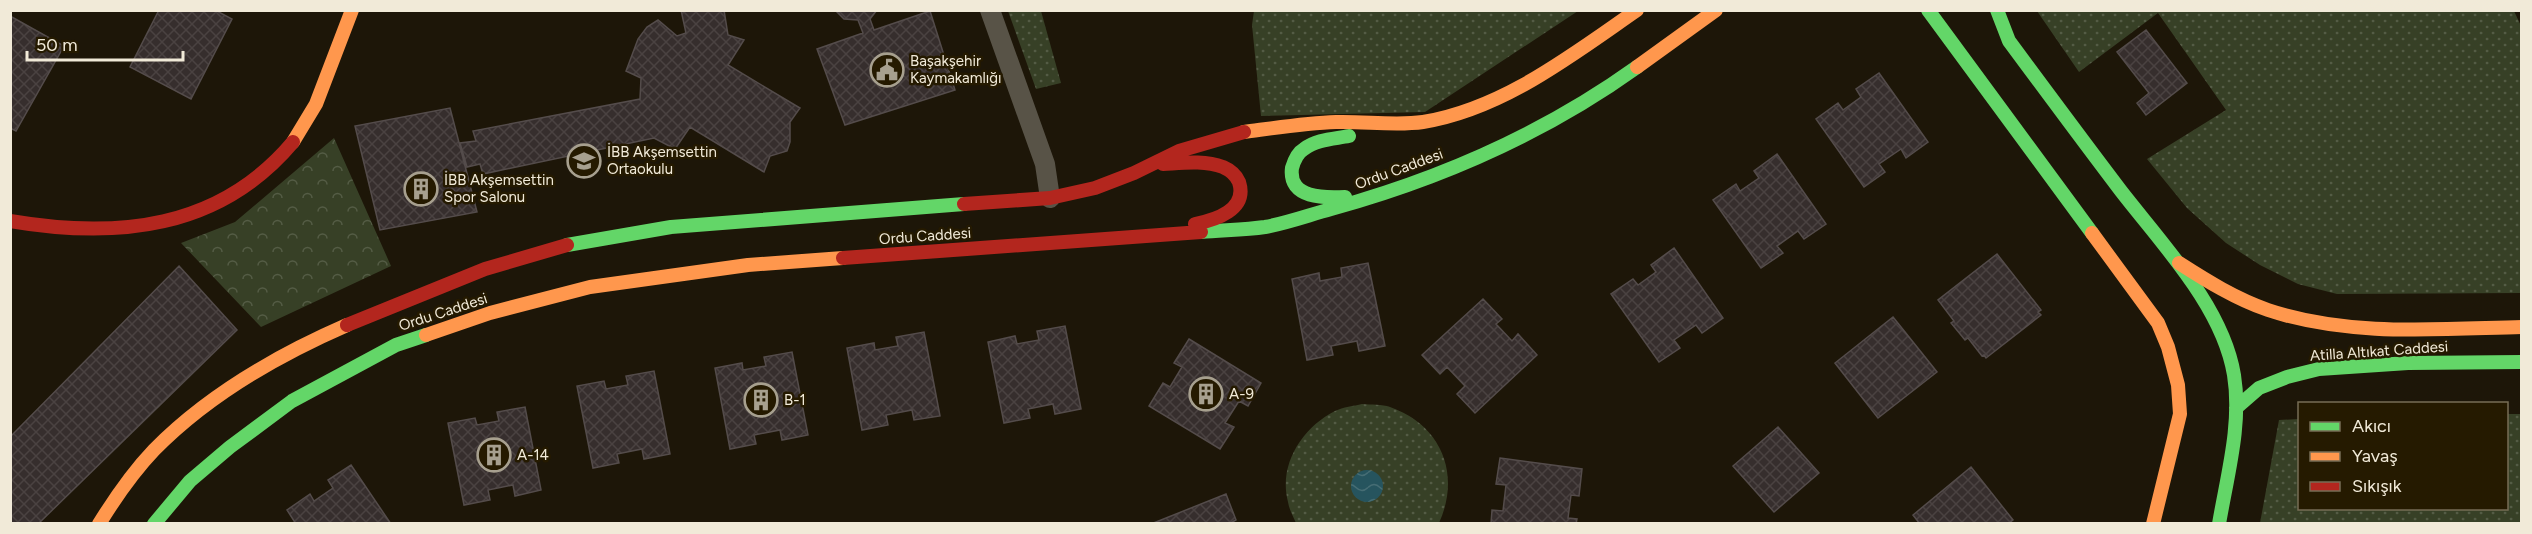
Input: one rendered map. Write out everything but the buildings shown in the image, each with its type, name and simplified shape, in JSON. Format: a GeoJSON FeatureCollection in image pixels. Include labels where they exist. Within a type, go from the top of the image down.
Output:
{"type":"FeatureCollection","features":[{"type":"Feature","properties":{"kind":"main road"},"geometry":{"type":"LineString","coordinates":[[10,221],[39,228],[125,229],[182,218],[237,195],[275,165],[302,131],[328,75],[352,10]]}},
{"type":"Feature","properties":{"kind":"main road","name":"Ordu Caddesi"},"geometry":{"type":"LineString","coordinates":[[99,524],[119,490],[147,455],[181,425],[230,388],[307,342],[483,269],[557,247],[703,224],[1050,198],[1095,188],[1204,142],[1256,130],[1334,122],[1422,122],[1463,111],[1493,99],[1556,66],[1637,10]]}},
{"type":"Feature","properties":{"kind":"main road","name":"Ordu Caddesi"},"geometry":{"type":"LineString","coordinates":[[154,524],[190,481],[230,447],[292,401],[396,345],[490,313],[590,287],[748,265],[1265,227],[1385,194],[1468,162],[1544,125],[1612,85],[1716,10]]}},
{"type":"Feature","properties":{"kind":"main road"},"geometry":{"type":"LineString","coordinates":[[1928,10],[2012,128],[2158,322],[2168,347],[2178,385],[2180,414],[2153,524]]}},
{"type":"Feature","properties":{"kind":"main road"},"geometry":{"type":"LineString","coordinates":[[1985,10],[2009,41]]}},
{"type":"Feature","properties":{"kind":"main road","name":"Atilla Altıkat Caddesi"},"geometry":{"type":"LineString","coordinates":[[1997,10],[2009,41],[2171,257],[2218,327],[2234,374],[2236,408]]}},
{"type":"Feature","properties":{"kind":"main road"},"geometry":{"type":"LineString","coordinates":[[1385,194],[1322,198],[1305,195],[1296,186],[1292,174],[1293,163],[1299,152],[1310,145],[1422,122]]}},
{"type":"Feature","properties":{"kind":"main road"},"geometry":{"type":"LineString","coordinates":[[1136,238],[1224,215],[1238,203],[1241,191],[1239,179],[1228,169],[1213,164],[1156,164]]}},
{"type":"Feature","properties":{"kind":"main road","name":"Atilla Altıkat Caddesi"},"geometry":{"type":"LineString","coordinates":[[2171,257],[2212,284],[2238,297],[2268,310],[2309,320],[2358,327],[2522,327]]}},
{"type":"Feature","properties":{"kind":"main road","name":"Atilla Altıkat Caddesi"},"geometry":{"type":"LineString","coordinates":[[2236,408],[2259,388],[2287,376],[2319,369],[2408,363],[2522,362]]}},
{"type":"Feature","properties":{"kind":"main road"},"geometry":{"type":"LineString","coordinates":[[2219,524],[2236,408]]}},
{"type":"Feature","properties":{"kind":"street"},"geometry":{"type":"LineString","coordinates":[[990,10],[1045,164],[1050,198]]}},
{"type":"Feature","properties":{"kind":"green space"},"geometry":{"type":"Polygon","coordinates":[[[1008,11],[1041,11],[1061,83],[1036,89],[1008,11]]]}},
{"type":"Feature","properties":{"kind":"green space"},"geometry":{"type":"Polygon","coordinates":[[[1254,11],[1578,11],[1425,112],[1261,116],[1252,25],[1254,11]]]}},
{"type":"Feature","properties":{"kind":"green space"},"geometry":{"type":"Polygon","coordinates":[[[2037,11],[2514,11],[2522,28],[2521,293],[2337,294],[2298,284],[2260,265],[2226,243],[2187,208],[2147,159],[2226,110],[2158,13],[2079,72],[2037,11]]]}},
{"type":"Feature","properties":{"kind":"green space"},"geometry":{"type":"Polygon","coordinates":[[[334,138],[391,266],[261,327],[181,243],[235,222],[334,138]]]}},
{"type":"Feature","properties":{"kind":"green space"},"geometry":{"type":"Polygon","coordinates":[[[1362,404],[1387,406],[1408,415],[1423,426],[1434,439],[1447,470],[1448,487],[1439,523],[1296,523],[1289,507],[1286,488],[1290,461],[1296,448],[1303,437],[1323,418],[1338,410],[1362,404]]]}},
{"type":"Feature","properties":{"kind":"green space"},"geometry":{"type":"Polygon","coordinates":[[[2508,414],[2521,414],[2521,523],[2260,523],[2279,420],[2298,419],[2298,510],[2508,510],[2508,414]]]}},
{"type":"Feature","properties":{"kind":"water"},"geometry":{"type":"Polygon","coordinates":[[[1367,470],[1378,475],[1383,486],[1378,497],[1367,502],[1356,497],[1351,486],[1356,475],[1367,470]]]}},
{"type":"Feature","properties":{"kind":"traffic: fast"},"geometry":{"type":"LineString","coordinates":[[1928,10],[2092,233]]}},
{"type":"Feature","properties":{"kind":"traffic: fast"},"geometry":{"type":"LineString","coordinates":[[1997,10],[2009,41],[2121,191],[2189,277],[2217,325],[2228,350],[2234,375],[2236,412],[2235,431],[2219,524]]}},
{"type":"Feature","properties":{"kind":"traffic: fast"},"geometry":{"type":"LineString","coordinates":[[1201,232],[1265,227],[1372,197],[1412,183],[1490,152],[1528,133],[1566,113],[1637,67]]}},
{"type":"Feature","properties":{"kind":"traffic: fast"},"geometry":{"type":"LineString","coordinates":[[1345,197],[1309,195],[1296,186],[1292,178],[1292,168],[1298,155],[1314,143],[1349,136]]}},
{"type":"Feature","properties":{"kind":"traffic: fast"},"geometry":{"type":"LineString","coordinates":[[567,245],[671,227],[964,204]]}},
{"type":"Feature","properties":{"kind":"traffic: fast"},"geometry":{"type":"LineString","coordinates":[[154,524],[190,481],[230,447],[292,401],[396,345],[426,335]]}},
{"type":"Feature","properties":{"kind":"traffic: fast"},"geometry":{"type":"LineString","coordinates":[[2236,408],[2259,388],[2287,377],[2319,369],[2408,363],[2522,362]]}},
{"type":"Feature","properties":{"kind":"traffic: slow"},"geometry":{"type":"LineString","coordinates":[[293,142],[316,104],[352,10]]}},
{"type":"Feature","properties":{"kind":"traffic: slow"},"geometry":{"type":"LineString","coordinates":[[1244,132],[1324,123],[1412,123],[1452,115],[1509,93],[1536,78],[1637,10]]}},
{"type":"Feature","properties":{"kind":"traffic: slow"},"geometry":{"type":"LineString","coordinates":[[1637,67],[1716,10]]}},
{"type":"Feature","properties":{"kind":"traffic: slow"},"geometry":{"type":"LineString","coordinates":[[2092,233],[2158,323],[2168,347],[2178,385],[2180,414],[2153,524]]}},
{"type":"Feature","properties":{"kind":"traffic: slow"},"geometry":{"type":"LineString","coordinates":[[426,335],[490,313],[590,287],[748,265],[843,258]]}},
{"type":"Feature","properties":{"kind":"traffic: slow"},"geometry":{"type":"LineString","coordinates":[[2179,263],[2245,301],[2299,319],[2362,328],[2426,330],[2522,327]]}},
{"type":"Feature","properties":{"kind":"traffic: slow"},"geometry":{"type":"LineString","coordinates":[[99,524],[146,458],[197,412],[244,378],[347,325]]}},
{"type":"Feature","properties":{"kind":"traffic: jam"},"geometry":{"type":"LineString","coordinates":[[964,204],[1050,198],[1095,188],[1134,173],[1179,151],[1244,132]]}},
{"type":"Feature","properties":{"kind":"traffic: jam"},"geometry":{"type":"LineString","coordinates":[[10,221],[89,229],[127,227],[164,221],[199,210],[232,194],[264,171],[293,142]]}},
{"type":"Feature","properties":{"kind":"traffic: jam"},"geometry":{"type":"LineString","coordinates":[[1163,164],[1208,163],[1223,167],[1238,179],[1241,192],[1234,207],[1212,220],[1195,224]]}},
{"type":"Feature","properties":{"kind":"traffic: jam"},"geometry":{"type":"LineString","coordinates":[[843,258],[1201,232]]}},
{"type":"Feature","properties":{"kind":"traffic: jam"},"geometry":{"type":"LineString","coordinates":[[347,325],[485,269],[567,245]]}},
{"type":"Feature","properties":{"kind":"place","name":"Başakşehir Kaymakamlığı"},"geometry":{"type":"Point","coordinates":[887,70]}},
{"type":"Feature","properties":{"kind":"place","name":"İBB Akşemsettin Ortaokulu"},"geometry":{"type":"Point","coordinates":[584,161]}},
{"type":"Feature","properties":{"kind":"place","name":"İBB Akşemsettin Spor Salonu"},"geometry":{"type":"Point","coordinates":[421,189]}},
{"type":"Feature","properties":{"kind":"place","name":"A-9"},"geometry":{"type":"Point","coordinates":[1206,394]}},
{"type":"Feature","properties":{"kind":"place","name":"B-1"},"geometry":{"type":"Point","coordinates":[761,400]}},
{"type":"Feature","properties":{"kind":"place","name":"A-14"},"geometry":{"type":"Point","coordinates":[494,455]}}]}
